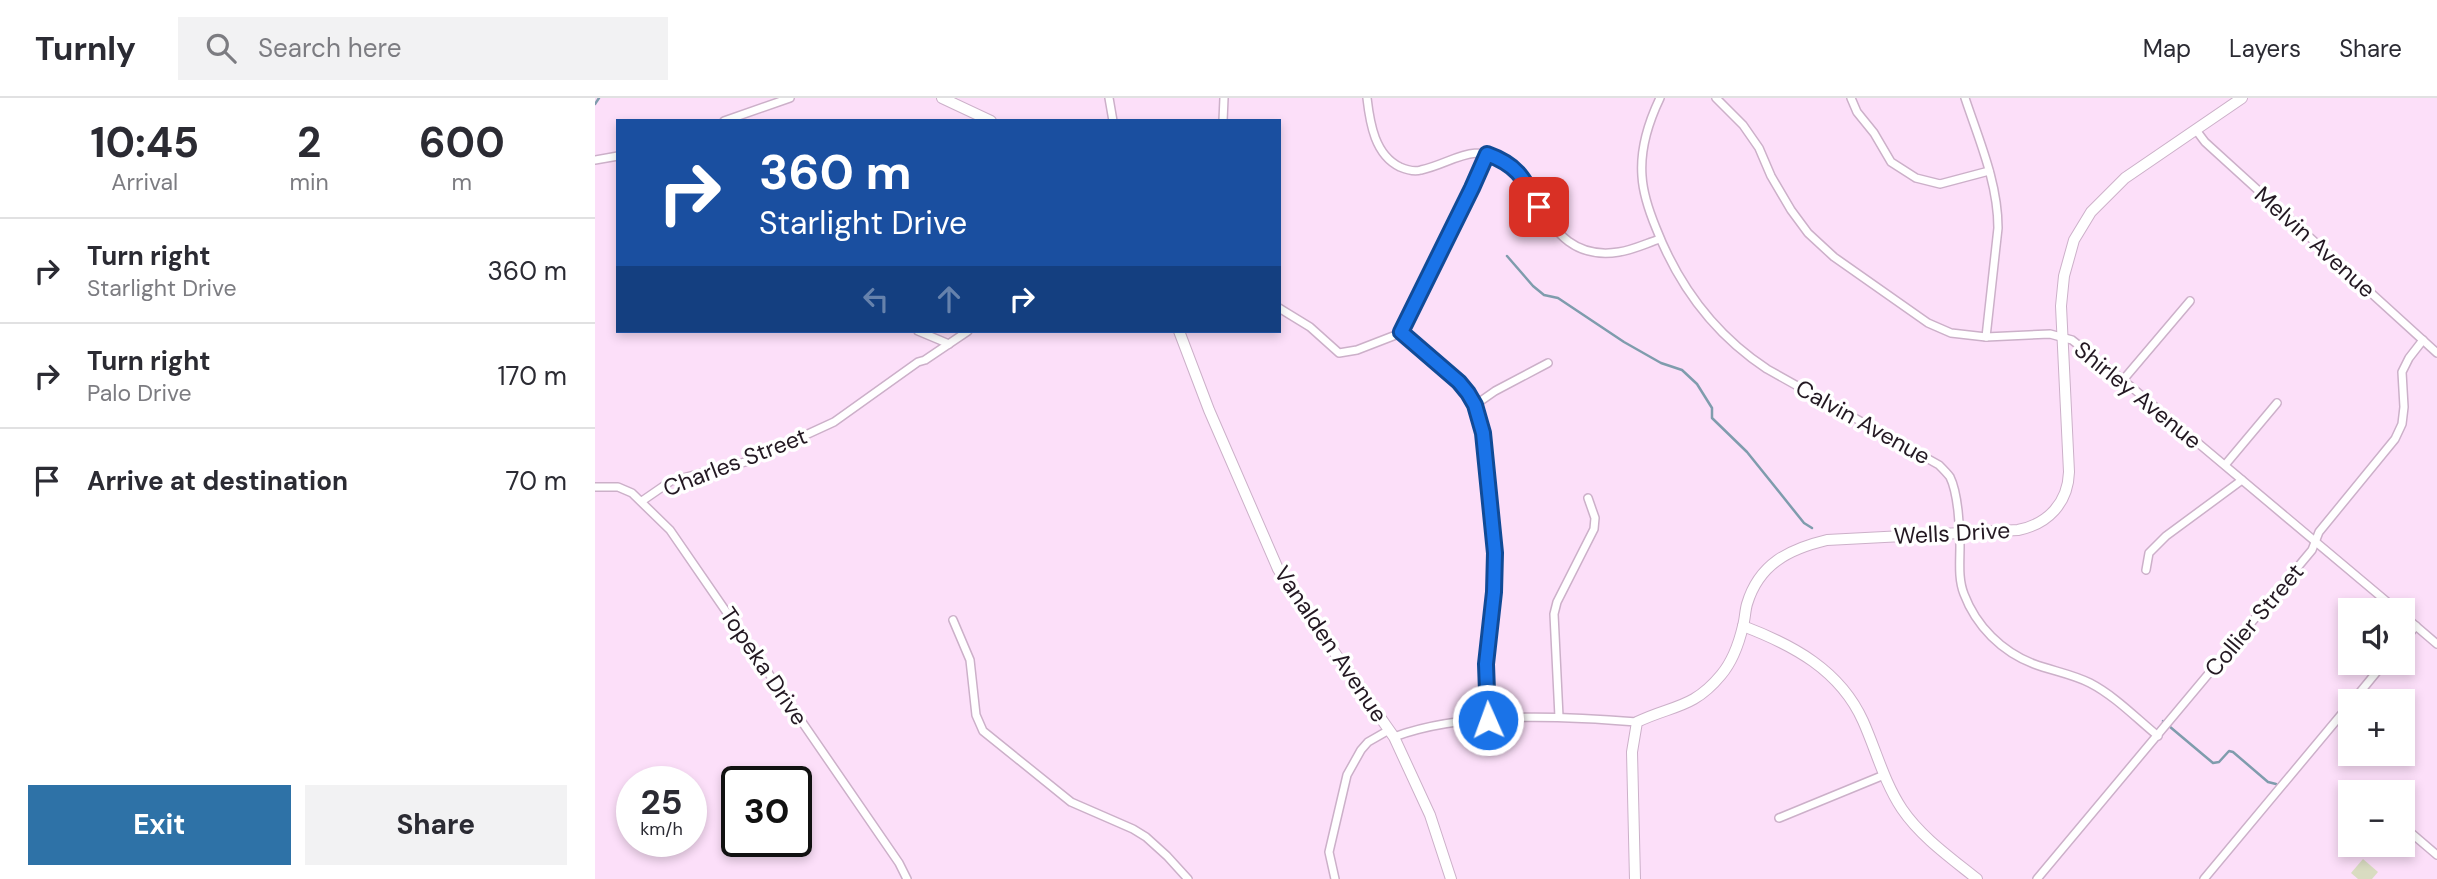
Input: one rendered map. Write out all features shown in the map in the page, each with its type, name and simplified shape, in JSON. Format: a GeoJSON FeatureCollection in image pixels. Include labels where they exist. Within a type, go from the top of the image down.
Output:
{"type":"FeatureCollection","features":[{"type":"Feature","properties":{"kind":"main road"},"geometry":{"type":"LineString","coordinates":[[942,98],[987,119]]}},
{"type":"Feature","properties":{"kind":"main road","name":"Wells Drive"},"geometry":{"type":"LineString","coordinates":[[1637,722],[1692,701],[1722,674],[1733,657],[1747,605],[1764,573],[1783,555],[1799,547],[1827,540],[2027,528],[2043,522],[2060,503],[2069,484],[2061,306],[2064,276],[2074,240],[2104,196],[2125,178],[2242,98]]}},
{"type":"Feature","properties":{"kind":"main road","name":"Vanalden Avenue"},"geometry":{"type":"LineString","coordinates":[[1180,333],[1209,410],[1278,569],[1391,733],[1430,815],[1451,879]]}},
{"type":"Feature","properties":{"kind":"main road"},"geometry":{"type":"LineString","coordinates":[[1743,626],[1797,649],[1831,675],[1854,705],[1895,797],[1914,824],[1977,879]]}},
{"type":"Feature","properties":{"kind":"main road"},"geometry":{"type":"LineString","coordinates":[[1635,879],[1632,752],[1637,722]]}},
{"type":"Feature","properties":{"kind":"street"},"geometry":{"type":"LineString","coordinates":[[730,119],[790,98]]}},
{"type":"Feature","properties":{"kind":"street"},"geometry":{"type":"LineString","coordinates":[[1109,98],[1113,119]]}},
{"type":"Feature","properties":{"kind":"street"},"geometry":{"type":"LineString","coordinates":[[1223,119],[1224,98]]}},
{"type":"Feature","properties":{"kind":"street"},"geometry":{"type":"LineString","coordinates":[[1367,98],[1378,147],[1385,156],[1400,166],[1419,171],[1468,152],[1487,154],[1506,161],[1515,169],[1553,229],[1574,246],[1597,253],[1620,252],[1660,239]]}},
{"type":"Feature","properties":{"kind":"street","name":"Calvin Avenue"},"geometry":{"type":"LineString","coordinates":[[1660,98],[1644,144],[1641,175],[1647,205],[1660,239],[1680,280],[1700,310],[1743,353],[1767,369],[1939,465],[1950,477],[1954,491],[1959,533],[1959,572],[1963,593],[1975,617],[1992,638],[2012,653],[2034,664],[2088,682],[2105,692],[2158,736]]}},
{"type":"Feature","properties":{"kind":"street","name":"Shirley Avenue"},"geometry":{"type":"LineString","coordinates":[[1716,98],[1743,124],[1759,148],[1771,176],[1791,210],[1808,233],[1834,257],[1928,323],[1951,332],[1986,337],[2050,334],[2072,340],[2383,598]]}},
{"type":"Feature","properties":{"kind":"street"},"geometry":{"type":"LineString","coordinates":[[1851,98],[1857,112],[1892,162],[1916,178],[1940,184],[1989,171]]}},
{"type":"Feature","properties":{"kind":"street"},"geometry":{"type":"LineString","coordinates":[[1965,98],[1995,193],[1998,228],[1986,337]]}},
{"type":"Feature","properties":{"kind":"street","name":"Melvin Avenue"},"geometry":{"type":"LineString","coordinates":[[2196,130],[2437,353]]}},
{"type":"Feature","properties":{"kind":"street"},"geometry":{"type":"LineString","coordinates":[[1281,309],[1310,327],[1339,353],[1357,351],[1401,332],[1487,154]]}},
{"type":"Feature","properties":{"kind":"street"},"geometry":{"type":"LineString","coordinates":[[595,160],[616,156]]}},
{"type":"Feature","properties":{"kind":"street"},"geometry":{"type":"LineString","coordinates":[[2123,380],[2189,301]]}},
{"type":"Feature","properties":{"kind":"street"},"geometry":{"type":"LineString","coordinates":[[1401,332],[1459,382],[1475,405],[1483,433],[1495,553],[1494,592],[1486,664],[1488,720]]}},
{"type":"Feature","properties":{"kind":"street"},"geometry":{"type":"LineString","coordinates":[[923,333],[949,344]]}},
{"type":"Feature","properties":{"kind":"street","name":"Charles Street"},"geometry":{"type":"LineString","coordinates":[[642,501],[671,481],[749,461],[834,422],[918,362],[965,333]]}},
{"type":"Feature","properties":{"kind":"street","name":"Collier Street"},"geometry":{"type":"LineString","coordinates":[[2037,879],[2312,550],[2319,532],[2395,439],[2402,424],[2404,407],[2402,372],[2423,340]]}},
{"type":"Feature","properties":{"kind":"street"},"geometry":{"type":"LineString","coordinates":[[1475,405],[1495,391],[1548,363]]}},
{"type":"Feature","properties":{"kind":"street"},"geometry":{"type":"LineString","coordinates":[[2225,466],[2277,403]]}},
{"type":"Feature","properties":{"kind":"street"},"geometry":{"type":"LineString","coordinates":[[2146,570],[2149,553],[2166,536],[2242,480]]}},
{"type":"Feature","properties":{"kind":"street","name":"Topeka Drive"},"geometry":{"type":"LineString","coordinates":[[595,487],[618,487],[642,501],[670,530],[899,863],[907,879]]}},
{"type":"Feature","properties":{"kind":"street"},"geometry":{"type":"LineString","coordinates":[[1559,717],[1554,614],[1560,596],[1594,529],[1595,518],[1588,498]]}},
{"type":"Feature","properties":{"kind":"street"},"geometry":{"type":"LineString","coordinates":[[953,620],[970,660],[976,715],[983,731],[1071,802],[1133,828],[1146,837],[1188,879]]}},
{"type":"Feature","properties":{"kind":"street"},"geometry":{"type":"LineString","coordinates":[[2416,626],[2437,643]]}},
{"type":"Feature","properties":{"kind":"street"},"geometry":{"type":"LineString","coordinates":[[2363,689],[2374,675]]}},
{"type":"Feature","properties":{"kind":"street"},"geometry":{"type":"LineString","coordinates":[[1335,879],[1329,852],[1347,775],[1368,742],[1391,733],[1488,720],[1559,717],[1637,722]]}},
{"type":"Feature","properties":{"kind":"street"},"geometry":{"type":"LineString","coordinates":[[2204,879],[2338,719]]}},
{"type":"Feature","properties":{"kind":"street"},"geometry":{"type":"LineString","coordinates":[[1779,818],[1884,775]]}},
{"type":"Feature","properties":{"kind":"street"},"geometry":{"type":"LineString","coordinates":[[2415,837],[2437,855]]}},
{"type":"Feature","properties":{"kind":"green space"},"geometry":{"type":"Polygon","coordinates":[[[2363,859],[2378,872],[2372,879],[2358,879],[2351,873],[2363,859]]]}},
{"type":"Feature","properties":{"kind":"waterway"},"geometry":{"type":"LineString","coordinates":[[595,104],[599,98]]}},
{"type":"Feature","properties":{"kind":"waterway"},"geometry":{"type":"LineString","coordinates":[[1507,256],[1544,295],[1558,298],[1624,342],[1661,363],[1682,370],[1697,384],[1712,408],[1712,418],[1747,452],[1804,523],[1812,528]]}},
{"type":"Feature","properties":{"kind":"waterway"},"geometry":{"type":"LineString","coordinates":[[2163,721],[2213,763],[2219,762],[2229,751],[2233,752],[2268,782],[2276,784]]}},
{"type":"Feature","properties":{"kind":"route"},"geometry":{"type":"LineString","coordinates":[[1488,720],[1486,664],[1494,592],[1495,553],[1483,433],[1475,405],[1468,393],[1401,332],[1487,154],[1506,161],[1523,177],[1539,207]]}}]}
